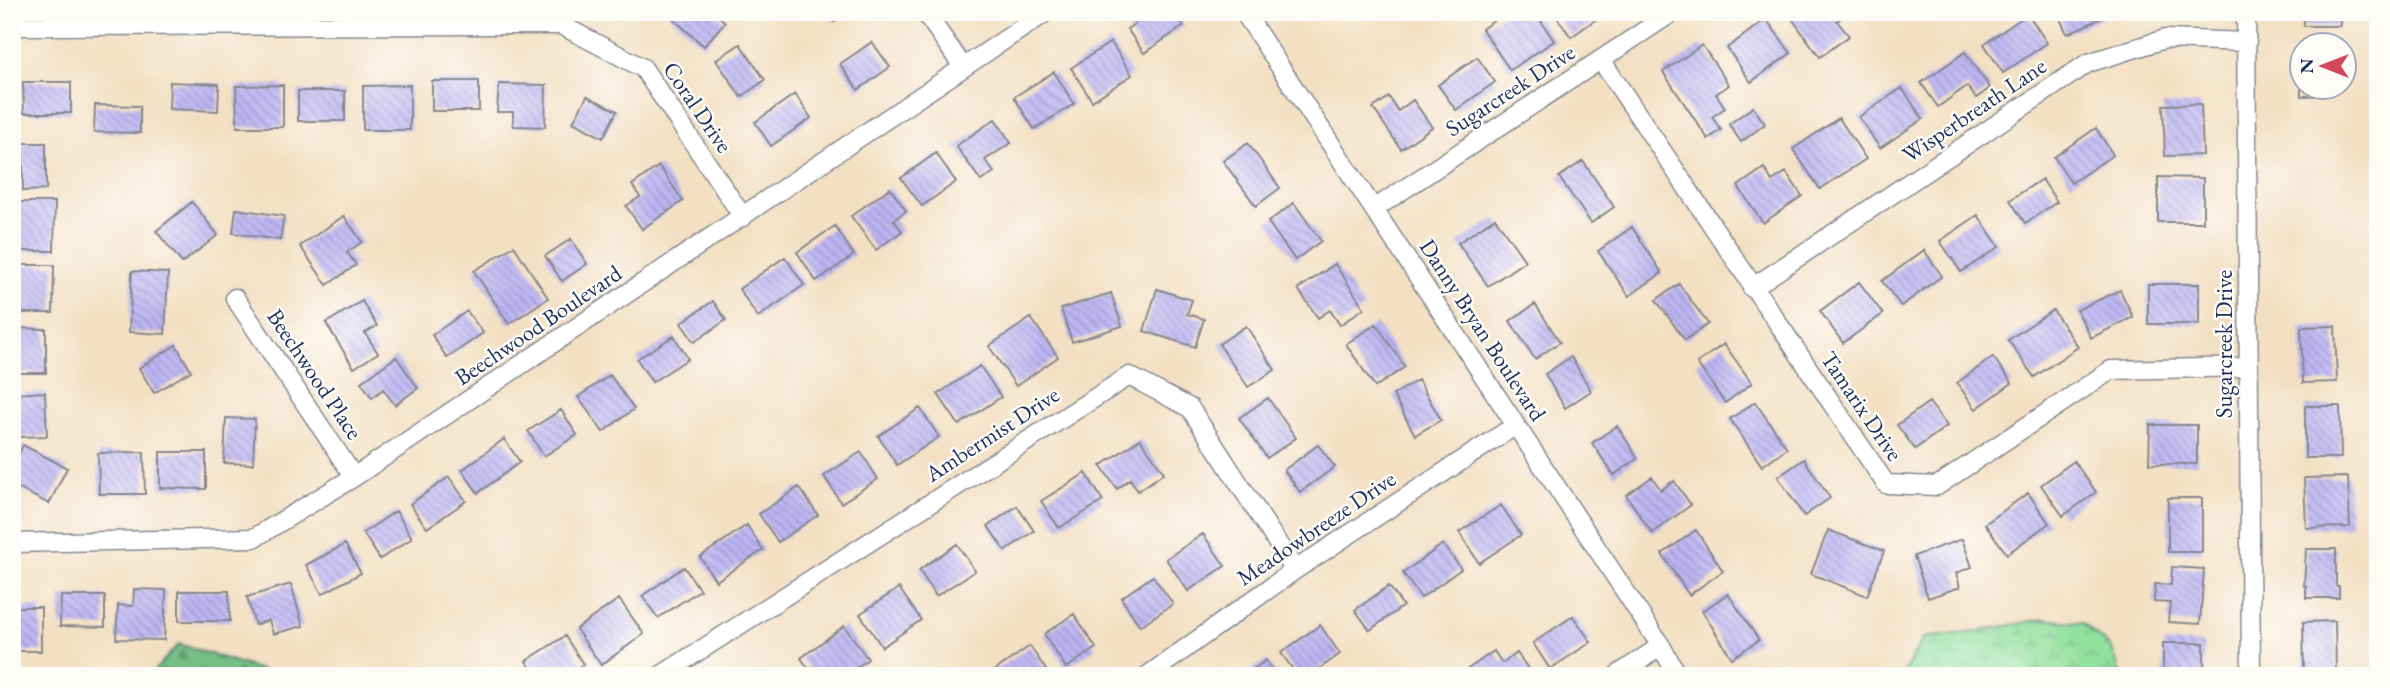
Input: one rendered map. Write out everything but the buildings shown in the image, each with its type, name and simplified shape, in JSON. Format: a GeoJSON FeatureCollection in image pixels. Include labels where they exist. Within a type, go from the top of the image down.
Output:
{"type":"FeatureCollection","features":[{"type":"Feature","properties":{"kind":"street"},"geometry":{"type":"LineString","coordinates":[[925,12],[963,67]]}},
{"type":"Feature","properties":{"kind":"street","name":"Beechwood Boulevard"},"geometry":{"type":"LineString","coordinates":[[12,543],[254,538],[354,477],[1046,12]]}},
{"type":"Feature","properties":{"kind":"street","name":"Danny Bryan Boulevard"},"geometry":{"type":"LineString","coordinates":[[1244,12],[1661,646],[1678,676]]}},
{"type":"Feature","properties":{"kind":"street","name":"Sugarcreek Drive"},"geometry":{"type":"LineString","coordinates":[[1374,209],[1673,12]]}},
{"type":"Feature","properties":{"kind":"street","name":"Sugarcreek Drive"},"geometry":{"type":"LineString","coordinates":[[2246,12],[2251,676]]}},
{"type":"Feature","properties":{"kind":"street","name":"Coral Drive"},"geometry":{"type":"LineString","coordinates":[[12,26],[561,24],[643,68],[743,217]]}},
{"type":"Feature","properties":{"kind":"street","name":"Wisperbreath Lane"},"geometry":{"type":"LineString","coordinates":[[1752,288],[2088,63],[2165,39],[2247,42]]}},
{"type":"Feature","properties":{"kind":"street","name":"Tamarix Drive"},"geometry":{"type":"LineString","coordinates":[[1601,60],[1886,484],[1937,486],[2110,370],[2248,367]]}},
{"type":"Feature","properties":{"kind":"street","name":"Beechwood Place"},"geometry":{"type":"LineString","coordinates":[[235,298],[354,477]]}},
{"type":"Feature","properties":{"kind":"street","name":"Ambermist Drive"},"geometry":{"type":"LineString","coordinates":[[660,676],[1129,376],[1190,408],[1295,570]]}},
{"type":"Feature","properties":{"kind":"street","name":"Meadowbreeze Drive"},"geometry":{"type":"LineString","coordinates":[[1147,676],[1295,570],[1516,425]]}},
{"type":"Feature","properties":{"kind":"street"},"geometry":{"type":"LineString","coordinates":[[1616,676],[1661,646]]}},
{"type":"Feature","properties":{"kind":"green space"},"geometry":{"type":"Polygon","coordinates":[[[2043,619],[2082,623],[2112,649],[2121,676],[1902,676],[1923,638],[1975,632],[2043,619]]]}},
{"type":"Feature","properties":{"kind":"green space"},"geometry":{"type":"Polygon","coordinates":[[[179,644],[280,676],[149,676],[179,644]]]}}]}
